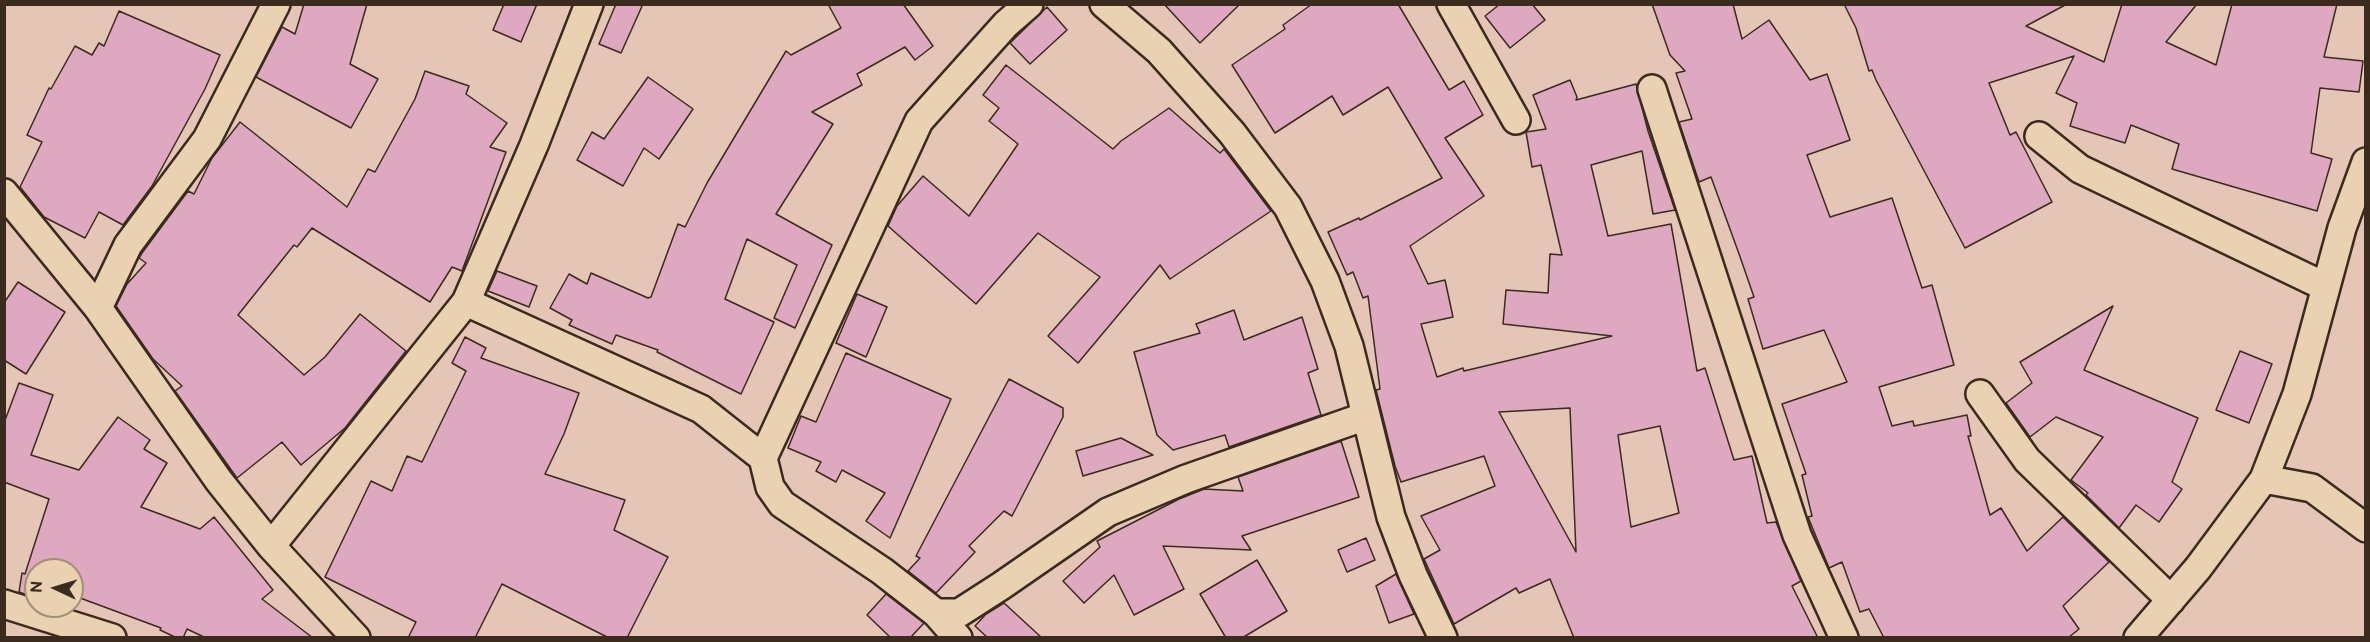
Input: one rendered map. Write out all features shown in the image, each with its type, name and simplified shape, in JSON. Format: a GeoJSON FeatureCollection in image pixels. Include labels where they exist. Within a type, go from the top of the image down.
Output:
{"type":"FeatureCollection","features":[{"type":"Feature","properties":{"kind":"street"},"geometry":{"type":"LineString","coordinates":[[99,308],[128,245],[207,139],[276,4]]}},
{"type":"Feature","properties":{"kind":"street"},"geometry":{"type":"LineString","coordinates":[[272,546],[466,302],[534,145],[589,4]]}},
{"type":"Feature","properties":{"kind":"street"},"geometry":{"type":"LineString","coordinates":[[763,458],[919,121],[1006,24],[1029,4]]}},
{"type":"Feature","properties":{"kind":"street"},"geometry":{"type":"LineString","coordinates":[[1104,4],[1159,51],[1232,133],[1288,207],[1325,280],[1349,346],[1391,518],[1413,575],[1443,638]]}},
{"type":"Feature","properties":{"kind":"street"},"geometry":{"type":"LineString","coordinates":[[1451,4],[1516,120]]}},
{"type":"Feature","properties":{"kind":"street"},"geometry":{"type":"LineString","coordinates":[[1652,89],[1797,535],[1844,638]]}},
{"type":"Feature","properties":{"kind":"street"},"geometry":{"type":"LineString","coordinates":[[2039,136],[2080,169],[2326,287]]}},
{"type":"Feature","properties":{"kind":"street"},"geometry":{"type":"LineString","coordinates":[[2138,638],[2198,568],[2264,479],[2297,394],[2342,228],[2366,162]]}},
{"type":"Feature","properties":{"kind":"street"},"geometry":{"type":"LineString","coordinates":[[4,192],[99,308],[219,481],[272,546],[356,638]]}},
{"type":"Feature","properties":{"kind":"street"},"geometry":{"type":"LineString","coordinates":[[466,302],[701,409],[763,458],[770,487],[782,504],[864,558],[936,612],[958,638]]}},
{"type":"Feature","properties":{"kind":"street"},"geometry":{"type":"LineString","coordinates":[[1980,394],[2027,460],[2171,600]]}},
{"type":"Feature","properties":{"kind":"street"},"geometry":{"type":"LineString","coordinates":[[936,612],[959,613],[1108,512],[1186,480],[1366,416]]}},
{"type":"Feature","properties":{"kind":"street"},"geometry":{"type":"LineString","coordinates":[[2264,479],[2312,488],[2366,528]]}},
{"type":"Feature","properties":{"kind":"street"},"geometry":{"type":"LineString","coordinates":[[4,604],[112,638]]}},
{"type":"Feature","properties":{"kind":"building"},"geometry":{"type":"Polygon","coordinates":[[[304,4],[367,4],[350,64],[378,79],[351,128],[256,77],[282,27],[295,34],[304,4]]]}},
{"type":"Feature","properties":{"kind":"building"},"geometry":{"type":"Polygon","coordinates":[[[504,4],[537,4],[521,42],[493,30],[504,4]]]}},
{"type":"Feature","properties":{"kind":"building"},"geometry":{"type":"Polygon","coordinates":[[[616,4],[643,4],[621,53],[599,44],[616,4]]]}},
{"type":"Feature","properties":{"kind":"building"},"geometry":{"type":"Polygon","coordinates":[[[828,4],[903,4],[933,46],[915,60],[905,47],[857,74],[862,85],[812,112],[833,124],[776,214],[832,245],[795,328],[774,318],[797,265],[747,239],[725,299],[774,322],[741,394],[657,352],[658,350],[616,335],[612,344],[569,325],[572,320],[550,308],[569,274],[587,284],[591,273],[648,298],[651,297],[678,224],[685,227],[707,183],[786,51],[791,55],[841,28],[828,4]]]}},
{"type":"Feature","properties":{"kind":"building"},"geometry":{"type":"Polygon","coordinates":[[[1164,4],[1240,4],[1200,43],[1164,4]]]}},
{"type":"Feature","properties":{"kind":"building"},"geometry":{"type":"Polygon","coordinates":[[[1312,4],[1398,4],[1449,90],[1464,81],[1483,115],[1445,138],[1484,196],[1410,246],[1428,284],[1445,280],[1453,317],[1421,324],[1437,377],[1463,368],[1464,371],[1612,336],[1503,324],[1506,290],[1548,293],[1550,254],[1562,255],[1541,165],[1532,167],[1526,132],[1546,129],[1533,95],[1570,80],[1577,97],[1576,100],[1636,84],[1648,131],[1675,210],[1653,214],[1642,151],[1591,165],[1608,236],[1671,224],[1697,371],[1705,368],[1734,460],[1752,456],[1767,523],[1776,522],[1801,581],[1792,586],[1818,638],[1574,638],[1550,579],[1519,593],[1516,588],[1454,624],[1424,559],[1440,550],[1421,516],[1495,486],[1484,456],[1401,482],[1376,390],[1380,389],[1368,296],[1363,298],[1353,272],[1347,275],[1328,232],[1359,218],[1360,220],[1442,178],[1388,87],[1343,115],[1332,96],[1275,133],[1232,65],[1285,29],[1283,25],[1312,4]],[[1570,408],[1499,412],[1576,552],[1570,408]],[[1660,426],[1618,435],[1631,527],[1679,513],[1660,426]]]}},
{"type":"Feature","properties":{"kind":"building"},"geometry":{"type":"Polygon","coordinates":[[[1500,4],[1532,4],[1545,20],[1510,48],[1485,16],[1500,4]]]}},
{"type":"Feature","properties":{"kind":"building"},"geometry":{"type":"Polygon","coordinates":[[[1652,4],[1733,4],[1742,39],[1769,20],[1810,80],[1827,74],[1850,140],[1807,155],[1830,217],[1892,198],[1922,288],[1932,285],[1954,365],[1879,387],[1892,426],[1913,421],[1914,426],[1967,415],[1971,436],[1968,436],[1990,515],[2001,508],[2027,551],[2063,517],[2109,562],[2063,606],[2079,629],[2068,638],[1884,638],[1869,609],[1860,612],[1842,562],[1829,568],[1808,517],[1812,516],[1802,475],[1806,474],[1782,404],[1847,382],[1824,330],[1763,349],[1748,299],[1754,297],[1711,177],[1699,182],[1679,122],[1692,119],[1676,73],[1685,71],[1670,55],[1652,4]]]}},
{"type":"Feature","properties":{"kind":"building"},"geometry":{"type":"Polygon","coordinates":[[[1844,4],[2067,4],[2026,26],[2104,62],[2122,4],[2197,4],[2166,42],[2216,65],[2232,4],[2337,4],[2324,57],[2363,61],[2359,92],[2320,88],[2311,153],[2332,159],[2317,211],[2172,169],[2179,144],[2131,125],[2125,143],[2070,126],[2077,103],[2056,93],[2074,56],[1989,83],[2010,135],[2016,132],[2052,202],[1965,248],[1872,70],[1869,71],[1856,28],[1844,4]]]}},
{"type":"Feature","properties":{"kind":"building"},"geometry":{"type":"Polygon","coordinates":[[[1047,7],[1067,30],[1030,64],[1010,43],[1047,7]]]}},
{"type":"Feature","properties":{"kind":"building"},"geometry":{"type":"Polygon","coordinates":[[[119,11],[220,55],[205,89],[152,186],[123,225],[99,212],[85,238],[44,217],[20,187],[42,142],[27,135],[49,88],[51,89],[75,46],[92,55],[99,43],[104,46],[119,11]]]}},
{"type":"Feature","properties":{"kind":"building"},"geometry":{"type":"Polygon","coordinates":[[[1006,65],[1113,149],[1169,108],[1220,153],[1224,149],[1271,211],[1170,279],[1160,265],[1078,363],[1048,336],[1100,277],[1038,233],[976,304],[888,226],[897,206],[923,176],[969,216],[1018,144],[989,121],[999,108],[983,95],[1006,65]]]}},
{"type":"Feature","properties":{"kind":"building"},"geometry":{"type":"Polygon","coordinates":[[[425,71],[469,86],[466,94],[507,123],[490,147],[506,152],[462,271],[452,267],[430,302],[312,228],[297,247],[294,245],[238,315],[304,375],[325,357],[360,314],[406,351],[345,428],[301,465],[282,442],[237,478],[175,391],[182,386],[153,359],[116,306],[127,284],[146,263],[139,258],[142,253],[188,191],[194,194],[212,158],[240,122],[347,207],[368,169],[375,172],[415,99],[425,71]]]}},
{"type":"Feature","properties":{"kind":"building"},"geometry":{"type":"Polygon","coordinates":[[[648,77],[693,109],[659,159],[644,148],[623,186],[577,160],[592,132],[604,139],[648,77]]]}},
{"type":"Feature","properties":{"kind":"building"},"geometry":{"type":"Polygon","coordinates":[[[497,271],[537,286],[529,307],[488,291],[497,271]]]}},
{"type":"Feature","properties":{"kind":"building"},"geometry":{"type":"Polygon","coordinates":[[[18,282],[65,312],[26,374],[4,360],[4,303],[18,282]]]}},
{"type":"Feature","properties":{"kind":"building"},"geometry":{"type":"Polygon","coordinates":[[[857,294],[887,307],[866,357],[836,343],[857,294]]]}},
{"type":"Feature","properties":{"kind":"building"},"geometry":{"type":"Polygon","coordinates":[[[2113,306],[2084,370],[2198,418],[2172,482],[2182,489],[2159,522],[2136,505],[2119,528],[2086,495],[2088,493],[2071,480],[2103,437],[2056,417],[2030,437],[2006,403],[2032,383],[2020,362],[2113,306]]]}},
{"type":"Feature","properties":{"kind":"building"},"geometry":{"type":"Polygon","coordinates":[[[1234,310],[1244,340],[1302,317],[1318,369],[1308,373],[1321,415],[1229,447],[1225,435],[1173,450],[1157,435],[1134,352],[1200,333],[1196,324],[1234,310]]]}},
{"type":"Feature","properties":{"kind":"building"},"geometry":{"type":"Polygon","coordinates":[[[465,337],[486,348],[481,358],[579,393],[564,434],[545,474],[625,500],[614,530],[668,557],[627,638],[609,638],[502,584],[475,638],[408,638],[416,622],[325,577],[371,481],[392,491],[407,456],[422,462],[466,371],[452,363],[465,337]]]}},
{"type":"Feature","properties":{"kind":"building"},"geometry":{"type":"Polygon","coordinates":[[[2240,351],[2272,364],[2249,423],[2216,410],[2240,351]]]}},
{"type":"Feature","properties":{"kind":"building"},"geometry":{"type":"Polygon","coordinates":[[[846,353],[951,399],[890,538],[866,521],[885,493],[842,470],[836,482],[816,471],[821,462],[788,448],[801,416],[816,422],[846,353]]]}},
{"type":"Feature","properties":{"kind":"building"},"geometry":{"type":"Polygon","coordinates":[[[1009,379],[1063,408],[1063,417],[1012,516],[1004,511],[969,546],[975,552],[936,593],[908,571],[920,558],[916,556],[1009,379]]]}},
{"type":"Feature","properties":{"kind":"building"},"geometry":{"type":"Polygon","coordinates":[[[19,383],[53,395],[31,455],[79,470],[118,417],[150,440],[144,449],[167,463],[141,507],[200,529],[214,517],[273,590],[262,599],[313,638],[206,638],[187,629],[183,638],[177,638],[160,630],[161,628],[84,599],[84,558],[30,558],[49,499],[4,482],[4,423],[19,383]]]}},
{"type":"Feature","properties":{"kind":"building"},"geometry":{"type":"Polygon","coordinates":[[[1121,438],[1153,455],[1083,476],[1076,451],[1121,438]]]}},
{"type":"Feature","properties":{"kind":"building"},"geometry":{"type":"Polygon","coordinates":[[[1341,441],[1359,497],[1242,536],[1251,550],[1163,546],[1184,589],[1134,615],[1114,575],[1084,603],[1063,581],[1100,547],[1097,541],[1179,499],[1204,489],[1243,491],[1238,477],[1341,441]]]}},
{"type":"Feature","properties":{"kind":"building"},"geometry":{"type":"Polygon","coordinates":[[[1366,538],[1375,560],[1347,572],[1338,550],[1366,538]]]}},
{"type":"Feature","properties":{"kind":"building"},"geometry":{"type":"Polygon","coordinates":[[[1257,560],[1287,611],[1242,638],[1226,638],[1200,594],[1257,560]]]}},
{"type":"Feature","properties":{"kind":"building"},"geometry":{"type":"Polygon","coordinates":[[[22,573],[24,574],[24,594],[19,592],[22,573]]]}},
{"type":"Feature","properties":{"kind":"building"},"geometry":{"type":"Polygon","coordinates":[[[1396,574],[1414,614],[1389,623],[1376,586],[1396,574]]]}},
{"type":"Feature","properties":{"kind":"building"},"geometry":{"type":"Polygon","coordinates":[[[886,594],[924,623],[910,638],[891,638],[867,615],[886,594]]]}},
{"type":"Feature","properties":{"kind":"building"},"geometry":{"type":"Polygon","coordinates":[[[1004,603],[1042,638],[988,638],[975,626],[986,614],[1004,603]]]}}]}
